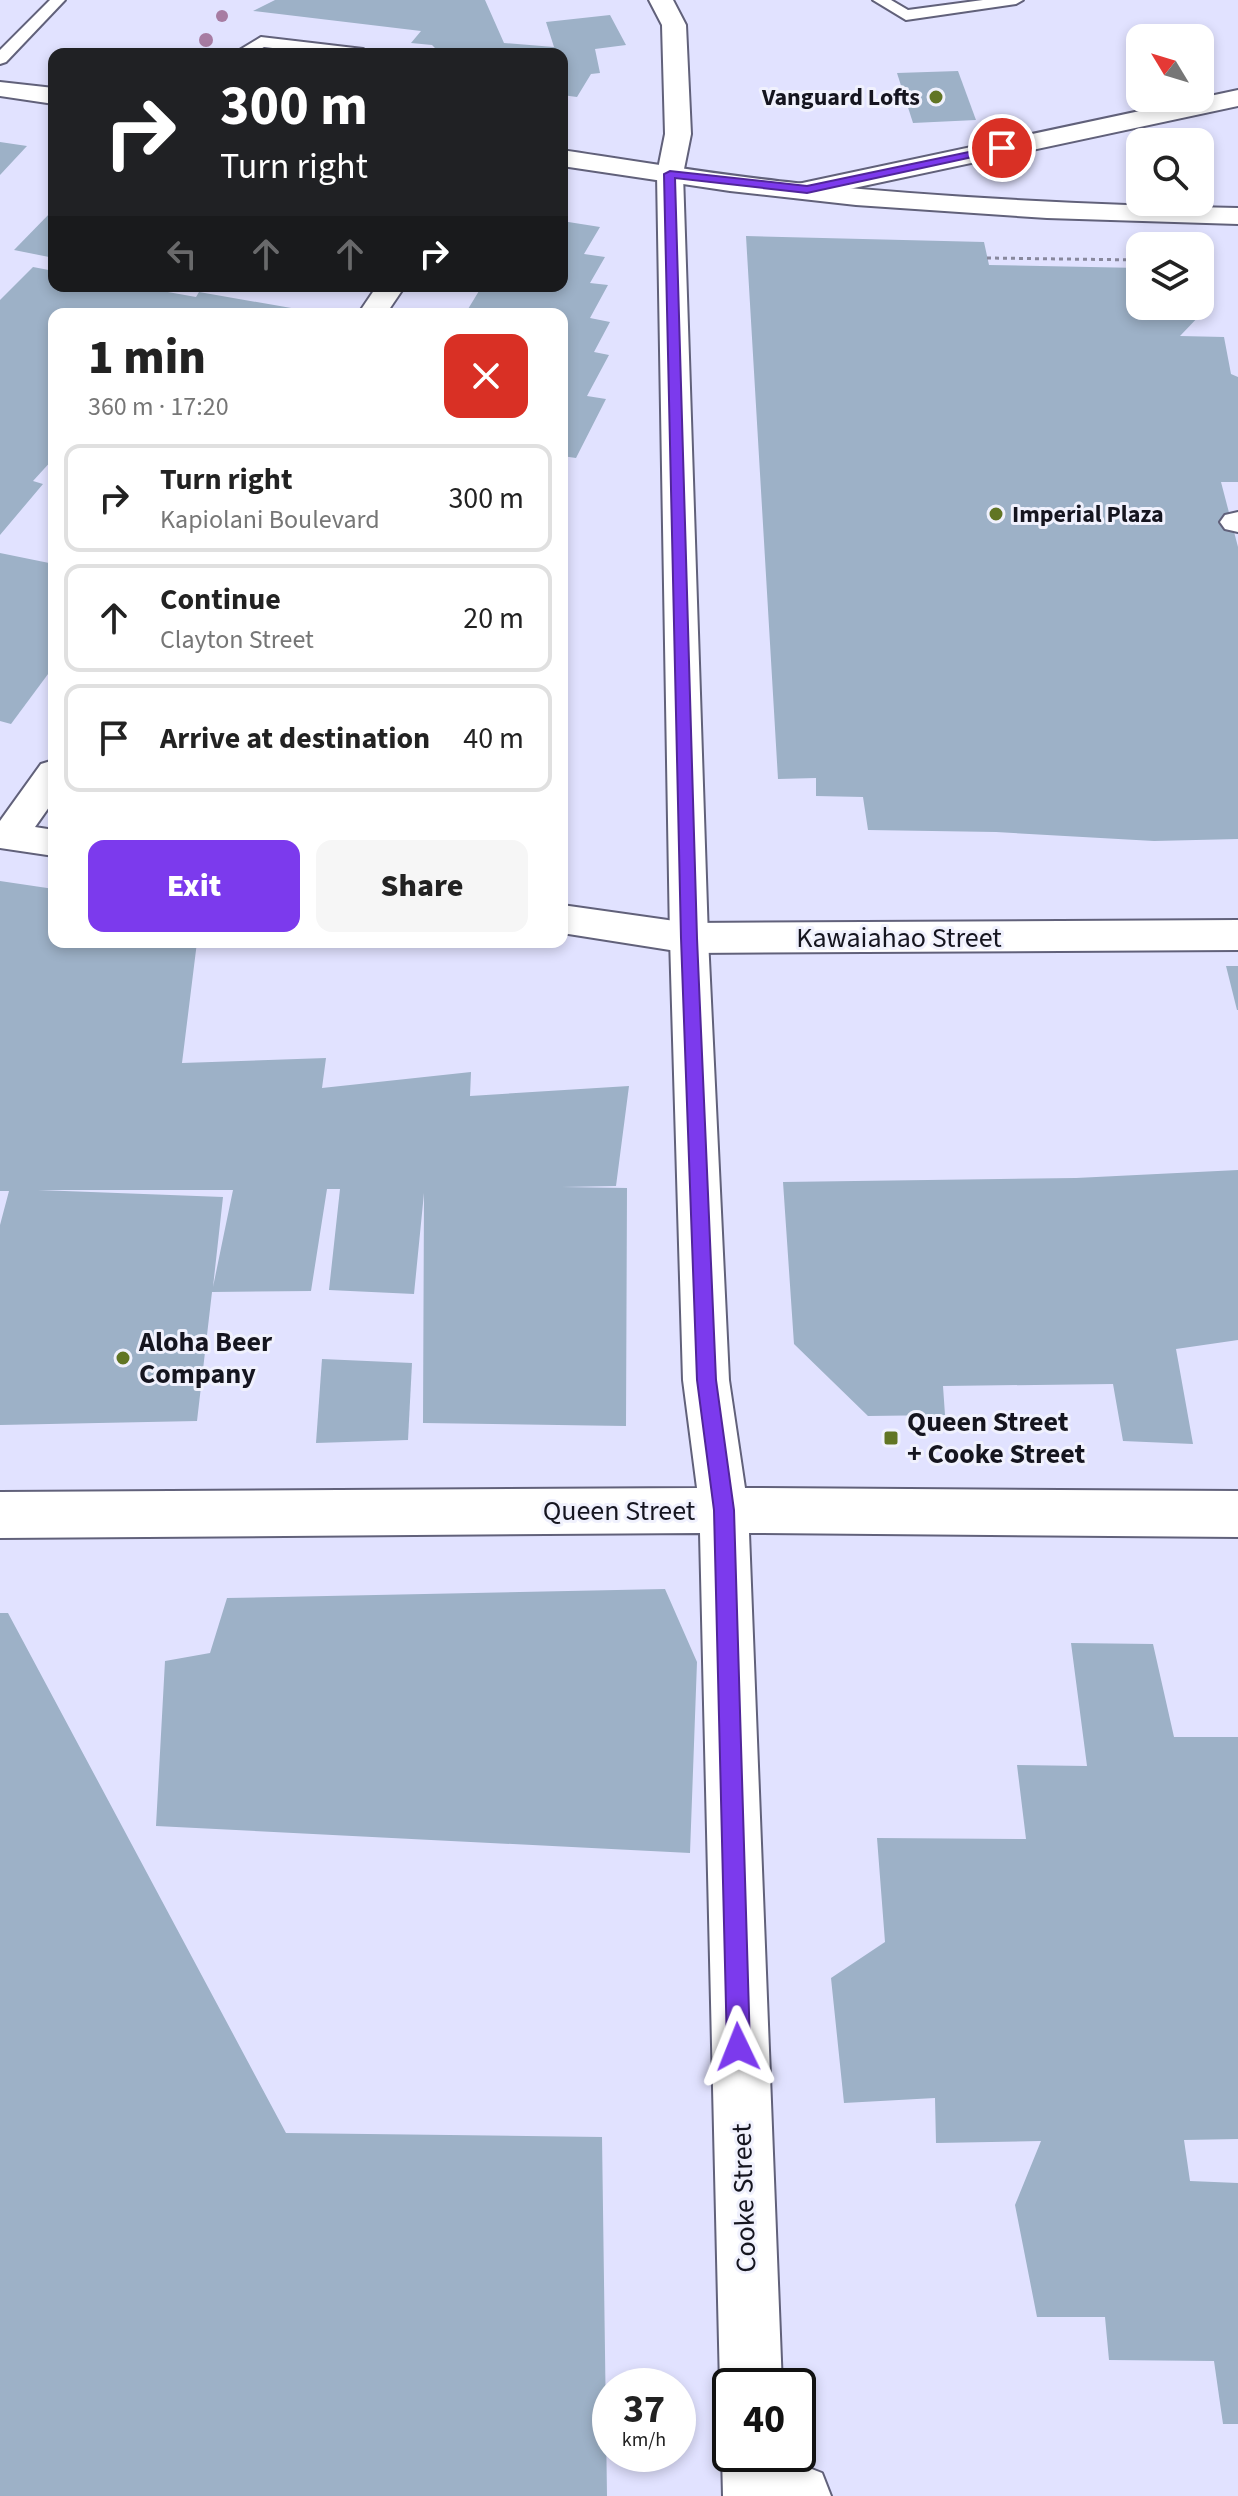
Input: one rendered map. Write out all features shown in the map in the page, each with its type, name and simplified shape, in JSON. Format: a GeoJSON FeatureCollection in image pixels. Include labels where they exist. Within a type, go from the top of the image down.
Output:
{"type":"FeatureCollection","features":[{"type":"Feature","properties":{"kind":"street","name":"Cooke Street"},"geometry":{"type":"LineString","coordinates":[[661,0],[674,25],[678,134],[670,174],[689,938],[706,1380],[724,1510],[750,2368]]}},
{"type":"Feature","properties":{"kind":"street"},"geometry":{"type":"LineString","coordinates":[[0,89],[48,95]]}},
{"type":"Feature","properties":{"kind":"street"},"geometry":{"type":"LineString","coordinates":[[807,190],[1238,98]]}},
{"type":"Feature","properties":{"kind":"street"},"geometry":{"type":"LineString","coordinates":[[568,159],[807,190],[1024,209],[1238,216]]}},
{"type":"Feature","properties":{"kind":"street"},"geometry":{"type":"LineString","coordinates":[[48,781],[5,836],[48,842]]}},
{"type":"Feature","properties":{"kind":"street","name":"Kawaiahao Street"},"geometry":{"type":"LineString","coordinates":[[568,920],[689,938],[1238,935]]}},
{"type":"Feature","properties":{"kind":"street","name":"Queen Street"},"geometry":{"type":"LineString","coordinates":[[0,1515],[724,1510],[1238,1514]]}},
{"type":"Feature","properties":{"kind":"street"},"geometry":{"type":"LineString","coordinates":[[754,2472],[755,2496],[799,2496]]}},
{"type":"Feature","properties":{"kind":"lane"},"geometry":{"type":"LineString","coordinates":[[0,59],[58,0]]}},
{"type":"Feature","properties":{"kind":"lane"},"geometry":{"type":"LineString","coordinates":[[880,0],[906,15],[1016,0]]}},
{"type":"Feature","properties":{"kind":"lane"},"geometry":{"type":"LineString","coordinates":[[251,48],[261,42],[312,48]]}},
{"type":"Feature","properties":{"kind":"path"},"geometry":{"type":"LineString","coordinates":[[987,258],[1126,260]]}},
{"type":"Feature","properties":{"kind":"building"},"geometry":{"type":"Polygon","coordinates":[[[275,0],[485,0],[504,43],[554,47],[546,22],[610,15],[626,45],[595,49],[600,73],[591,74],[577,97],[568,96],[568,48],[435,48],[411,43],[421,31],[253,11],[275,0]]]}},
{"type":"Feature","properties":{"kind":"building","name":"Vanguard Lofts"},"geometry":{"type":"Polygon","coordinates":[[[958,71],[976,120],[913,123],[897,73],[958,71]]]}},
{"type":"Feature","properties":{"kind":"building"},"geometry":{"type":"Polygon","coordinates":[[[0,142],[27,146],[0,175],[0,142]]]}},
{"type":"Feature","properties":{"kind":"building"},"geometry":{"type":"Polygon","coordinates":[[[48,215],[48,257],[14,250],[48,215]]]}},
{"type":"Feature","properties":{"kind":"building"},"geometry":{"type":"Polygon","coordinates":[[[568,222],[600,227],[584,254],[605,257],[590,283],[608,285],[590,318],[610,322],[594,352],[609,355],[587,396],[606,399],[576,458],[568,457],[568,308],[469,308],[478,292],[568,292],[568,222]]]}},
{"type":"Feature","properties":{"kind":"building","name":"Imperial Plaza"},"geometry":{"type":"Polygon","coordinates":[[[746,236],[984,242],[989,265],[1126,268],[1126,320],[1195,320],[1180,336],[1224,337],[1231,374],[1238,377],[1238,482],[1221,482],[1238,547],[1238,839],[1154,841],[996,832],[868,830],[863,797],[816,796],[816,778],[778,779],[746,236]]]}},
{"type":"Feature","properties":{"kind":"building"},"geometry":{"type":"Polygon","coordinates":[[[33,267],[48,270],[48,292],[168,292],[196,297],[199,292],[291,308],[48,308],[48,465],[33,481],[43,484],[0,535],[0,300],[33,267]]]}},
{"type":"Feature","properties":{"kind":"building"},"geometry":{"type":"Polygon","coordinates":[[[0,553],[48,563],[48,674],[11,724],[0,721],[0,553]]]}},
{"type":"Feature","properties":{"kind":"building"},"geometry":{"type":"Polygon","coordinates":[[[0,881],[48,888],[48,948],[196,948],[182,1063],[326,1058],[322,1088],[471,1072],[470,1096],[629,1086],[616,1186],[562,1187],[627,1188],[626,1426],[423,1423],[424,1193],[414,1294],[329,1290],[340,1189],[327,1189],[311,1291],[212,1292],[197,1421],[0,1425],[0,1225],[9,1191],[0,1191],[0,881]],[[38,1190],[223,1197],[213,1287],[233,1190],[38,1190]]]}},
{"type":"Feature","properties":{"kind":"building"},"geometry":{"type":"Polygon","coordinates":[[[1226,966],[1238,966],[1238,1010],[1237,1010],[1226,966]]]}},
{"type":"Feature","properties":{"kind":"building"},"geometry":{"type":"Polygon","coordinates":[[[1238,1170],[1238,1340],[1176,1349],[1193,1444],[1123,1441],[1113,1384],[943,1386],[945,1415],[868,1416],[794,1344],[783,1182],[1076,1178],[1238,1170]]]}},
{"type":"Feature","properties":{"kind":"building"},"geometry":{"type":"Polygon","coordinates":[[[322,1359],[412,1363],[408,1440],[316,1443],[322,1359]]]}},
{"type":"Feature","properties":{"kind":"building"},"geometry":{"type":"Polygon","coordinates":[[[665,1589],[697,1662],[690,1853],[156,1826],[165,1661],[210,1653],[227,1598],[665,1589]]]}},
{"type":"Feature","properties":{"kind":"building"},"geometry":{"type":"Polygon","coordinates":[[[0,1613],[8,1613],[286,2133],[602,2137],[605,2368],[592,2368],[592,2472],[607,2472],[607,2496],[0,2496],[0,1613]]]}},
{"type":"Feature","properties":{"kind":"building"},"geometry":{"type":"Polygon","coordinates":[[[1071,1643],[1153,1644],[1174,1737],[1238,1737],[1238,2139],[1184,2140],[1190,2181],[1238,2183],[1238,2424],[1223,2424],[1214,2361],[1109,2360],[1105,2317],[1037,2317],[1015,2205],[1041,2141],[936,2143],[935,2098],[844,2103],[831,1978],[885,1942],[877,1838],[1026,1839],[1017,1765],[1087,1766],[1071,1643]]]}},
{"type":"Feature","properties":{"kind":"place","name":"Vanguard Lofts"},"geometry":{"type":"Point","coordinates":[936,97]}},
{"type":"Feature","properties":{"kind":"place","name":"Imperial Plaza"},"geometry":{"type":"Point","coordinates":[996,514]}},
{"type":"Feature","properties":{"kind":"place","name":"Aloha Beer Company"},"geometry":{"type":"Point","coordinates":[123,1358]}},
{"type":"Feature","properties":{"kind":"place","name":"Queen Street + Cooke Street"},"geometry":{"type":"Point","coordinates":[891,1438]}},
{"type":"Feature","properties":{"kind":"route"},"geometry":{"type":"LineString","coordinates":[[738,2047],[724,1510],[706,1380],[689,938],[670,174],[807,190],[1002,148]]}}]}
